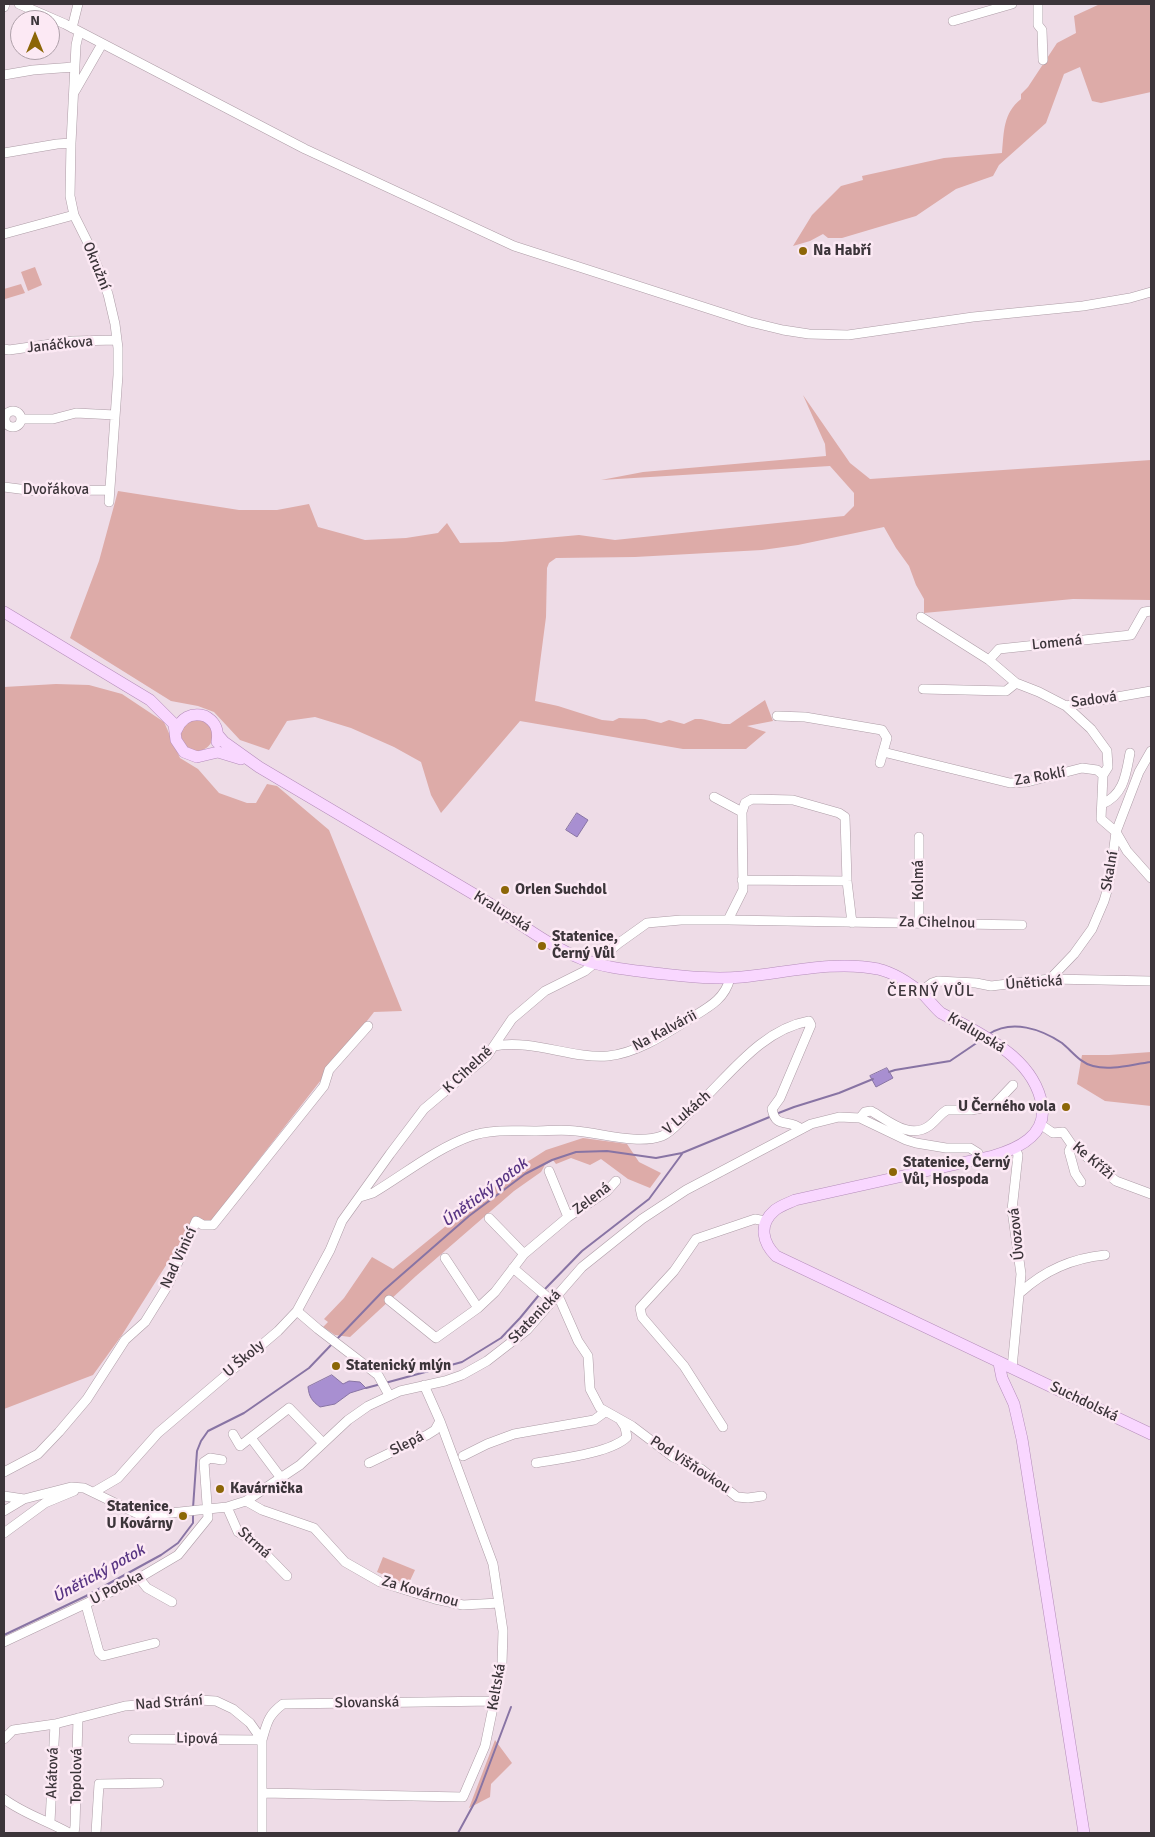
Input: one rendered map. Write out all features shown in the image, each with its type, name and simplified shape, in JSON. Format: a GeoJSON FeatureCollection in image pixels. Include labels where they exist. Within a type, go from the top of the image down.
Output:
{"type":"FeatureCollection","features":[{"type":"Feature","properties":{"kind":"main road"},"geometry":{"type":"LineString","coordinates":[[4,612],[150,700],[178,714],[200,714],[209,718],[216,726],[218,735],[215,746],[206,754]]}},
{"type":"Feature","properties":{"kind":"main road"},"geometry":{"type":"LineString","coordinates":[[150,700],[174,724],[176,740],[184,752],[197,757],[218,752],[259,766]]}},
{"type":"Feature","properties":{"kind":"main road"},"geometry":{"type":"LineString","coordinates":[[176,731],[179,724],[190,715]]}},
{"type":"Feature","properties":{"kind":"main road","name":"Kralupská"},"geometry":{"type":"LineString","coordinates":[[218,735],[224,742],[259,766],[489,904],[548,942],[576,957],[610,967],[701,978],[730,978],[839,966],[864,967],[889,973],[902,979],[920,992],[942,1013],[1000,1045],[1018,1061],[1032,1082],[1041,1104],[1042,1115],[1040,1124]]}},
{"type":"Feature","properties":{"kind":"main road"},"geometry":{"type":"LineString","coordinates":[[1014,1369],[776,1256],[768,1247],[764,1235],[765,1221],[774,1210],[795,1200],[979,1159],[1015,1148],[1032,1136],[1040,1124]]}},
{"type":"Feature","properties":{"kind":"main road"},"geometry":{"type":"LineString","coordinates":[[1000,1363],[1002,1378],[1014,1404],[1022,1439],[1084,1833]]}},
{"type":"Feature","properties":{"kind":"main road","name":"Suchdolská"},"geometry":{"type":"LineString","coordinates":[[1014,1369],[1151,1434]]}},
{"type":"Feature","properties":{"kind":"street"},"geometry":{"type":"LineString","coordinates":[[19,4],[76,30],[305,149],[514,246],[750,322],[810,334],[848,335],[973,317],[1083,306],[1130,298],[1151,292]]}},
{"type":"Feature","properties":{"kind":"street","name":"Okružní"},"geometry":{"type":"LineString","coordinates":[[78,4],[69,184],[74,215],[89,245],[108,294],[117,340],[116,415],[109,502]]}},
{"type":"Feature","properties":{"kind":"street"},"geometry":{"type":"LineString","coordinates":[[953,21],[1012,4]]}},
{"type":"Feature","properties":{"kind":"street"},"geometry":{"type":"LineString","coordinates":[[1038,4],[1038,25],[1042,30],[1043,60]]}},
{"type":"Feature","properties":{"kind":"street"},"geometry":{"type":"LineString","coordinates":[[73,93],[102,44]]}},
{"type":"Feature","properties":{"kind":"street"},"geometry":{"type":"LineString","coordinates":[[4,75],[33,70],[74,67]]}},
{"type":"Feature","properties":{"kind":"street"},"geometry":{"type":"LineString","coordinates":[[4,152],[70,143]]}},
{"type":"Feature","properties":{"kind":"street"},"geometry":{"type":"LineString","coordinates":[[4,234],[74,215]]}},
{"type":"Feature","properties":{"kind":"street","name":"Janáčkova"},"geometry":{"type":"LineString","coordinates":[[4,349],[9,350],[73,341],[117,340]]}},
{"type":"Feature","properties":{"kind":"street"},"geometry":{"type":"LineString","coordinates":[[21,420],[53,419],[76,413],[116,415]]}},
{"type":"Feature","properties":{"kind":"street","name":"Dvořákova"},"geometry":{"type":"LineString","coordinates":[[4,487],[35,491],[109,490]]}},
{"type":"Feature","properties":{"kind":"street","name":"Lomená"},"geometry":{"type":"LineString","coordinates":[[989,660],[999,649],[1131,635],[1144,612],[1151,611]]}},
{"type":"Feature","properties":{"kind":"street"},"geometry":{"type":"LineString","coordinates":[[921,617],[989,660],[1016,683],[1006,691],[923,689]]}},
{"type":"Feature","properties":{"kind":"street","name":"Sadová"},"geometry":{"type":"LineString","coordinates":[[1016,683],[1066,706],[1151,691]]}},
{"type":"Feature","properties":{"kind":"street"},"geometry":{"type":"LineString","coordinates":[[1066,706],[1091,729],[1107,751],[1108,767],[1104,775],[1101,820],[1116,832],[1127,851],[1151,878]]}},
{"type":"Feature","properties":{"kind":"street"},"geometry":{"type":"LineString","coordinates":[[777,716],[805,717],[882,730],[887,738],[880,763]]}},
{"type":"Feature","properties":{"kind":"street","name":"Skalní"},"geometry":{"type":"LineString","coordinates":[[1050,979],[1074,954],[1092,929],[1109,884],[1116,832],[1139,772],[1151,751]]}},
{"type":"Feature","properties":{"kind":"street","name":"Za Roklí"},"geometry":{"type":"LineString","coordinates":[[883,752],[1010,783],[1027,782],[1082,768],[1097,770],[1104,775]]}},
{"type":"Feature","properties":{"kind":"street"},"geometry":{"type":"LineString","coordinates":[[1102,804],[1119,793],[1130,753]]}},
{"type":"Feature","properties":{"kind":"street"},"geometry":{"type":"LineString","coordinates":[[714,797],[742,812]]}},
{"type":"Feature","properties":{"kind":"street"},"geometry":{"type":"LineString","coordinates":[[728,920],[743,890],[742,812],[745,803],[752,799],[793,800],[839,813],[845,817],[847,881],[852,923]]}},
{"type":"Feature","properties":{"kind":"street","name":"Kolmá"},"geometry":{"type":"LineString","coordinates":[[919,837],[919,922]]}},
{"type":"Feature","properties":{"kind":"street"},"geometry":{"type":"LineString","coordinates":[[742,880],[847,881]]}},
{"type":"Feature","properties":{"kind":"street","name":"Za Cihelnou"},"geometry":{"type":"LineString","coordinates":[[594,963],[647,923],[681,920],[728,920],[1022,925]]}},
{"type":"Feature","properties":{"kind":"street","name":"K Cihelně"},"geometry":{"type":"LineString","coordinates":[[360,1197],[424,1109],[487,1056],[512,1019],[545,991],[585,971],[594,963]]}},
{"type":"Feature","properties":{"kind":"street","name":"Na Kalvárii"},"geometry":{"type":"LineString","coordinates":[[494,1046],[506,1044],[544,1047],[585,1055],[608,1056],[634,1049],[669,1031],[724,995],[730,978]]}},
{"type":"Feature","properties":{"kind":"street","name":"Únětická"},"geometry":{"type":"LineString","coordinates":[[920,992],[938,981],[976,983],[991,986],[1050,979],[1151,981]]}},
{"type":"Feature","properties":{"kind":"street","name":"V Lukách"},"geometry":{"type":"LineString","coordinates":[[360,1197],[373,1193],[451,1144],[487,1132],[566,1130],[627,1138],[647,1139],[661,1136],[666,1134],[692,1111],[743,1060],[763,1043],[786,1028],[809,1021],[811,1025],[804,1044],[780,1098],[772,1110],[774,1119],[779,1122],[792,1123],[801,1129]]}},
{"type":"Feature","properties":{"kind":"street","name":"Nad Vinicí"},"geometry":{"type":"LineString","coordinates":[[4,1472],[38,1454],[60,1432],[87,1399],[125,1340],[145,1322],[168,1285],[196,1221],[203,1225],[213,1225],[324,1086],[329,1070],[368,1026]]}},
{"type":"Feature","properties":{"kind":"street"},"geometry":{"type":"LineString","coordinates":[[860,1118],[866,1112],[871,1111],[904,1130],[922,1129],[931,1125],[947,1110],[971,1110],[993,1106],[1013,1085]]}},
{"type":"Feature","properties":{"kind":"street","name":"Statenická"},"geometry":{"type":"LineString","coordinates":[[4,1511],[24,1499],[71,1487],[84,1488],[94,1492],[142,1516],[227,1507],[246,1501],[300,1465],[348,1420],[368,1406],[389,1395],[462,1375],[487,1361],[527,1330],[582,1268],[642,1219],[686,1190],[801,1129],[839,1116],[860,1118],[916,1143],[946,1148],[970,1148],[978,1153],[979,1159]]}},
{"type":"Feature","properties":{"kind":"street","name":"Ke Kříži"},"geometry":{"type":"LineString","coordinates":[[1040,1124],[1053,1133],[1063,1132],[1072,1145],[1116,1181],[1151,1194]]}},
{"type":"Feature","properties":{"kind":"street"},"geometry":{"type":"LineString","coordinates":[[1072,1145],[1069,1151],[1081,1182]]}},
{"type":"Feature","properties":{"kind":"street","name":"Úvozová"},"geometry":{"type":"LineString","coordinates":[[1014,1369],[1021,1292],[1021,1274],[1012,1210],[1018,1155],[1015,1148]]}},
{"type":"Feature","properties":{"kind":"street","name":"Zelená"},"geometry":{"type":"LineString","coordinates":[[549,1171],[568,1217]]}},
{"type":"Feature","properties":{"kind":"street","name":"Zelená"},"geometry":{"type":"LineString","coordinates":[[389,1300],[436,1338],[478,1308],[494,1292],[524,1254],[568,1217],[607,1191],[616,1181]]}},
{"type":"Feature","properties":{"kind":"street","name":"U Školy"},"geometry":{"type":"LineString","coordinates":[[94,1492],[118,1478],[158,1433],[278,1331],[297,1311],[330,1250],[342,1221],[360,1197]]}},
{"type":"Feature","properties":{"kind":"street"},"geometry":{"type":"LineString","coordinates":[[489,1218],[524,1254]]}},
{"type":"Feature","properties":{"kind":"street"},"geometry":{"type":"LineString","coordinates":[[723,1427],[684,1366],[642,1317],[640,1308],[674,1271],[696,1239],[756,1219],[765,1221]]}},
{"type":"Feature","properties":{"kind":"street","name":"Úvozová"},"geometry":{"type":"LineString","coordinates":[[1021,1292],[1042,1275],[1067,1263],[1085,1257],[1105,1255]]}},
{"type":"Feature","properties":{"kind":"street"},"geometry":{"type":"LineString","coordinates":[[445,1258],[478,1308]]}},
{"type":"Feature","properties":{"kind":"street"},"geometry":{"type":"LineString","coordinates":[[513,1268],[540,1292],[554,1298]]}},
{"type":"Feature","properties":{"kind":"street","name":"Pod Višňovkou"},"geometry":{"type":"LineString","coordinates":[[554,1298],[560,1300],[578,1341],[588,1356],[590,1389],[600,1408],[632,1426],[673,1457],[701,1469],[737,1497],[762,1496]]}},
{"type":"Feature","properties":{"kind":"street"},"geometry":{"type":"LineString","coordinates":[[297,1311],[378,1375],[389,1395]]}},
{"type":"Feature","properties":{"kind":"street","name":"Keltská"},"geometry":{"type":"LineString","coordinates":[[263,1793],[462,1797],[486,1746],[502,1664],[503,1630],[493,1564],[440,1422],[424,1385]]}},
{"type":"Feature","properties":{"kind":"street"},"geometry":{"type":"LineString","coordinates":[[232,1434],[240,1446],[290,1408],[323,1443]]}},
{"type":"Feature","properties":{"kind":"street"},"geometry":{"type":"LineString","coordinates":[[463,1456],[487,1444],[514,1434],[594,1420],[605,1412]]}},
{"type":"Feature","properties":{"kind":"street","name":"Pod Višňovkou"},"geometry":{"type":"LineString","coordinates":[[536,1464],[582,1455],[618,1444],[627,1437],[621,1420]]}},
{"type":"Feature","properties":{"kind":"street","name":"Slepá"},"geometry":{"type":"LineString","coordinates":[[370,1463],[427,1435],[435,1430],[440,1422]]}},
{"type":"Feature","properties":{"kind":"street"},"geometry":{"type":"LineString","coordinates":[[251,1438],[281,1478]]}},
{"type":"Feature","properties":{"kind":"street"},"geometry":{"type":"LineString","coordinates":[[204,1510],[204,1462],[210,1458],[222,1460]]}},
{"type":"Feature","properties":{"kind":"street"},"geometry":{"type":"LineString","coordinates":[[4,1532],[44,1503],[84,1488]]}},
{"type":"Feature","properties":{"kind":"street","name":"Statenická"},"geometry":{"type":"LineString","coordinates":[[4,1496],[24,1499]]}},
{"type":"Feature","properties":{"kind":"street","name":"Za Kovárnou"},"geometry":{"type":"LineString","coordinates":[[246,1501],[262,1510],[314,1528],[345,1562],[380,1582],[435,1599],[463,1605],[499,1603]]}},
{"type":"Feature","properties":{"kind":"street","name":"Strmá"},"geometry":{"type":"LineString","coordinates":[[227,1507],[237,1530],[253,1542],[287,1576]]}},
{"type":"Feature","properties":{"kind":"street","name":"U Potoka"},"geometry":{"type":"LineString","coordinates":[[4,1642],[86,1605],[139,1578],[178,1555],[208,1518],[204,1510]]}},
{"type":"Feature","properties":{"kind":"street"},"geometry":{"type":"LineString","coordinates":[[139,1578],[146,1588],[172,1602]]}},
{"type":"Feature","properties":{"kind":"street"},"geometry":{"type":"LineString","coordinates":[[86,1605],[99,1652],[103,1656],[155,1643]]}},
{"type":"Feature","properties":{"kind":"street","name":"Nad Strání"},"geometry":{"type":"LineString","coordinates":[[4,1739],[13,1730],[55,1724],[125,1706],[199,1700],[216,1701],[233,1709],[250,1724],[262,1740]]}},
{"type":"Feature","properties":{"kind":"street","name":"Slovanská"},"geometry":{"type":"LineString","coordinates":[[262,1740],[268,1720],[283,1704],[495,1702]]}},
{"type":"Feature","properties":{"kind":"street","name":"Topolová"},"geometry":{"type":"LineString","coordinates":[[74,1833],[78,1718]]}},
{"type":"Feature","properties":{"kind":"street","name":"Akátová"},"geometry":{"type":"LineString","coordinates":[[50,1822],[55,1724]]}},
{"type":"Feature","properties":{"kind":"street","name":"Lipová"},"geometry":{"type":"LineString","coordinates":[[133,1739],[262,1740]]}},
{"type":"Feature","properties":{"kind":"street"},"geometry":{"type":"LineString","coordinates":[[262,1740],[262,1833]]}},
{"type":"Feature","properties":{"kind":"street"},"geometry":{"type":"LineString","coordinates":[[96,1833],[99,1784],[159,1783]]}},
{"type":"Feature","properties":{"kind":"street"},"geometry":{"type":"LineString","coordinates":[[4,1799],[32,1816],[50,1822],[70,1833]]}},
{"type":"Feature","properties":{"kind":"shaded area"},"geometry":{"type":"Polygon","coordinates":[[[1100,4],[1151,4],[1151,92],[1101,103],[1092,101],[1080,67],[1064,74],[1046,123],[999,165],[993,176],[956,189],[916,216],[842,238],[828,238],[823,234],[810,241],[793,246],[812,215],[841,186],[863,180],[862,176],[944,158],[1002,153],[1006,123],[1011,110],[1021,99],[1021,94],[1028,87],[1057,43],[1076,33],[1074,16],[1100,4]]]}},
{"type":"Feature","properties":{"kind":"shaded area"},"geometry":{"type":"Polygon","coordinates":[[[35,267],[42,285],[28,291],[21,272],[35,267]]]}},
{"type":"Feature","properties":{"kind":"shaded area"},"geometry":{"type":"Polygon","coordinates":[[[21,284],[25,293],[5,299],[4,289],[21,284]]]}},
{"type":"Feature","properties":{"kind":"shaded area"},"geometry":{"type":"Polygon","coordinates":[[[803,395],[850,463],[870,479],[1151,460],[1151,600],[1073,599],[924,613],[924,599],[909,566],[884,527],[798,545],[762,550],[635,557],[556,558],[549,563],[547,568],[546,617],[535,701],[602,720],[613,721],[619,718],[645,719],[661,723],[669,720],[684,724],[695,719],[701,719],[730,724],[765,700],[773,721],[747,726],[766,732],[746,749],[683,749],[520,721],[441,813],[431,795],[421,762],[394,747],[351,728],[315,717],[287,721],[269,750],[240,740],[214,712],[198,706],[171,701],[70,638],[99,561],[118,491],[239,510],[277,510],[309,504],[318,527],[365,540],[406,538],[438,533],[447,523],[460,543],[502,542],[579,535],[615,540],[844,516],[854,506],[854,493],[830,466],[601,480],[643,472],[826,456],[825,444],[803,395]]]}},
{"type":"Feature","properties":{"kind":"shaded area"},"geometry":{"type":"Polygon","coordinates":[[[56,684],[89,685],[122,694],[164,722],[180,758],[198,769],[219,793],[247,803],[256,803],[267,784],[277,786],[329,830],[402,1011],[374,1012],[211,1221],[192,1224],[122,1335],[93,1375],[4,1409],[4,687],[56,684]]]}},
{"type":"Feature","properties":{"kind":"shaded area"},"geometry":{"type":"Polygon","coordinates":[[[197,719],[208,724],[213,735],[208,746],[197,751],[186,746],[181,735],[186,724],[197,719]]]}},
{"type":"Feature","properties":{"kind":"shaded area"},"geometry":{"type":"Polygon","coordinates":[[[577,813],[588,820],[577,837],[566,830],[577,813]]]}},
{"type":"Feature","properties":{"kind":"shaded area"},"geometry":{"type":"Polygon","coordinates":[[[1151,1052],[1151,1106],[1105,1101],[1077,1084],[1082,1055],[1151,1052]]]}},
{"type":"Feature","properties":{"kind":"shaded area"},"geometry":{"type":"Polygon","coordinates":[[[887,1068],[893,1078],[876,1087],[870,1076],[887,1068]]]}},
{"type":"Feature","properties":{"kind":"shaded area"},"geometry":{"type":"Polygon","coordinates":[[[583,1138],[627,1144],[639,1162],[661,1173],[650,1188],[628,1179],[601,1159],[590,1165],[571,1158],[556,1164],[553,1160],[545,1165],[541,1172],[514,1191],[416,1276],[350,1337],[335,1335],[323,1327],[328,1322],[324,1319],[344,1298],[372,1257],[393,1269],[516,1169],[546,1150],[583,1138]]]}},
{"type":"Feature","properties":{"kind":"shaded area"},"geometry":{"type":"Polygon","coordinates":[[[332,1375],[343,1384],[349,1381],[360,1382],[366,1388],[350,1393],[335,1404],[320,1407],[311,1398],[308,1387],[332,1375]]]}},
{"type":"Feature","properties":{"kind":"shaded area"},"geometry":{"type":"Polygon","coordinates":[[[383,1557],[415,1570],[408,1585],[377,1572],[383,1557]]]}},
{"type":"Feature","properties":{"kind":"shaded area"},"geometry":{"type":"Polygon","coordinates":[[[495,1740],[512,1763],[491,1784],[490,1797],[469,1808],[495,1740]]]}},
{"type":"Feature","properties":{"kind":"waterway","name":"Únětický potok"},"geometry":{"type":"LineString","coordinates":[[989,1034],[1007,1027],[1036,1030],[1062,1043],[1084,1062],[1093,1066],[1115,1067],[1151,1062]]}},
{"type":"Feature","properties":{"kind":"waterway","name":"Únětický potok"},"geometry":{"type":"LineString","coordinates":[[889,1072],[950,1061],[981,1040]]}},
{"type":"Feature","properties":{"kind":"waterway","name":"Únětický potok"},"geometry":{"type":"LineString","coordinates":[[776,1114],[839,1093],[873,1079]]}},
{"type":"Feature","properties":{"kind":"waterway","name":"Únětický potok"},"geometry":{"type":"LineString","coordinates":[[337,1339],[383,1291],[469,1216],[525,1174],[552,1160],[576,1152],[607,1151],[656,1158],[682,1153],[772,1116]]}},
{"type":"Feature","properties":{"kind":"waterway"},"geometry":{"type":"LineString","coordinates":[[544,1290],[582,1251],[649,1199],[682,1154]]}},
{"type":"Feature","properties":{"kind":"waterway"},"geometry":{"type":"LineString","coordinates":[[385,1383],[462,1362],[501,1338],[539,1295]]}},
{"type":"Feature","properties":{"kind":"waterway","name":"Únětický potok"},"geometry":{"type":"LineString","coordinates":[[193,1508],[197,1451],[208,1431],[244,1413],[309,1368],[332,1344]]}},
{"type":"Feature","properties":{"kind":"waterway"},"geometry":{"type":"LineString","coordinates":[[366,1388],[381,1384]]}},
{"type":"Feature","properties":{"kind":"waterway","name":"Únětický potok"},"geometry":{"type":"LineString","coordinates":[[4,1635],[86,1596],[161,1555],[178,1543],[193,1523],[193,1513]]}},
{"type":"Feature","properties":{"kind":"waterway"},"geometry":{"type":"LineString","coordinates":[[458,1833],[476,1800],[511,1707]]}},
{"type":"Feature","properties":{"kind":"place","name":"Na Habří"},"geometry":{"type":"Point","coordinates":[803,251]}},
{"type":"Feature","properties":{"kind":"place","name":"Orlen Suchdol"},"geometry":{"type":"Point","coordinates":[505,890]}},
{"type":"Feature","properties":{"kind":"place","name":"Statenice, Černý Vůl"},"geometry":{"type":"Point","coordinates":[542,946]}},
{"type":"Feature","properties":{"kind":"place","name":"U Černého vola"},"geometry":{"type":"Point","coordinates":[1066,1107]}},
{"type":"Feature","properties":{"kind":"place","name":"Statenice, Černý Vůl, Hospoda"},"geometry":{"type":"Point","coordinates":[893,1172]}},
{"type":"Feature","properties":{"kind":"place","name":"Statenický mlýn"},"geometry":{"type":"Point","coordinates":[336,1366]}},
{"type":"Feature","properties":{"kind":"place","name":"Kavárnička"},"geometry":{"type":"Point","coordinates":[220,1489]}},
{"type":"Feature","properties":{"kind":"place","name":"Statenice, U Kovárny"},"geometry":{"type":"Point","coordinates":[183,1516]}},
{"type":"Feature","properties":{"kind":"district","name":"ČERNÝ VŮL"},"geometry":{"type":"Point","coordinates":[931,992]}}]}
